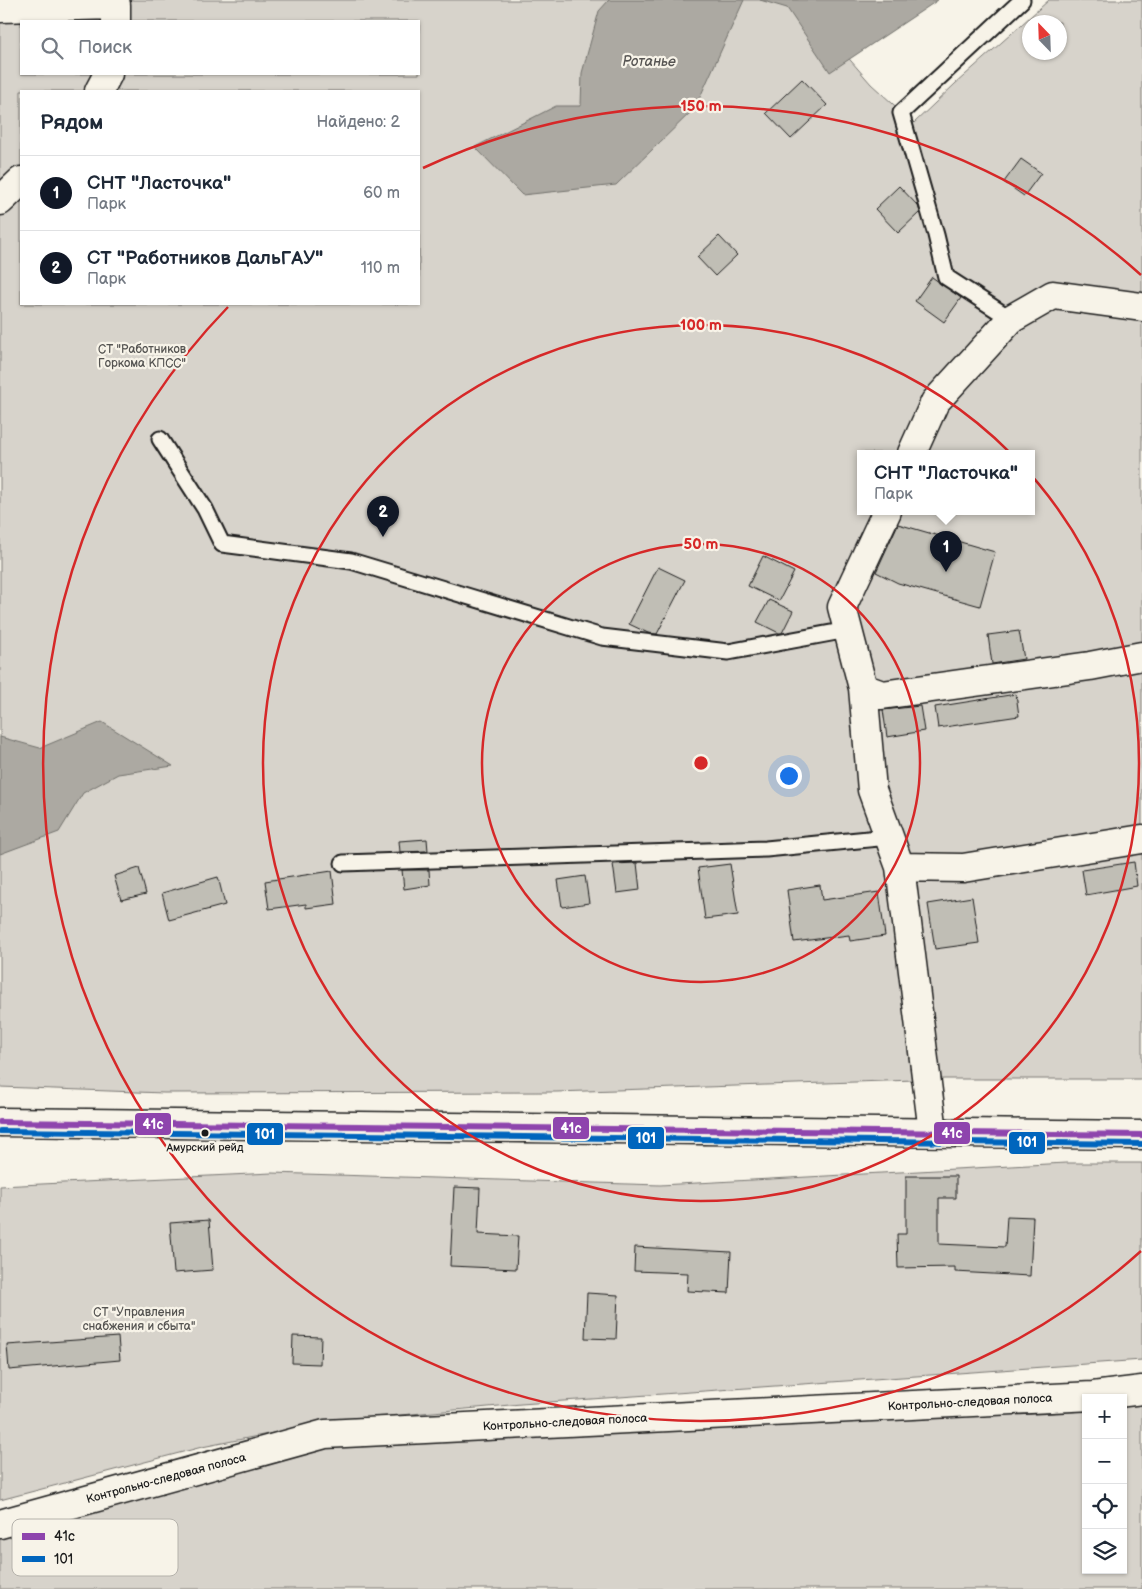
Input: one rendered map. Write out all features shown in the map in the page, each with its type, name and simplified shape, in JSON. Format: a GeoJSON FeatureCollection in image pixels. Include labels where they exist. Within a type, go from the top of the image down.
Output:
{"type":"FeatureCollection","features":[{"type":"Feature","properties":{"kind":"street"},"geometry":{"type":"LineString","coordinates":[[0,8],[116,5],[116,20]]}},
{"type":"Feature","properties":{"kind":"street"},"geometry":{"type":"LineString","coordinates":[[100,90],[107,75]]}},
{"type":"Feature","properties":{"kind":"street"},"geometry":{"type":"LineString","coordinates":[[0,201],[20,182]]}},
{"type":"Feature","properties":{"kind":"street"},"geometry":{"type":"LineString","coordinates":[[913,450],[935,402],[1011,319],[1053,295],[1142,307]]}},
{"type":"Feature","properties":{"kind":"street"},"geometry":{"type":"LineString","coordinates":[[885,515],[842,607],[863,688],[872,790],[900,867],[933,1132]]}},
{"type":"Feature","properties":{"kind":"street"},"geometry":{"type":"LineString","coordinates":[[863,688],[882,695],[1090,666],[1142,656]]}},
{"type":"Feature","properties":{"kind":"street"},"geometry":{"type":"LineString","coordinates":[[900,867],[963,868],[1142,839]]}},
{"type":"Feature","properties":{"kind":"street"},"geometry":{"type":"LineString","coordinates":[[0,1122],[1142,1135]]}},
{"type":"Feature","properties":{"kind":"street","name":"Контрольно-следовая полоса"},"geometry":{"type":"LineString","coordinates":[[18,1519],[325,1434],[1093,1396],[1142,1390]]}},
{"type":"Feature","properties":{"kind":"lane"},"geometry":{"type":"LineString","coordinates":[[1011,319],[946,277],[901,113],[1022,0]]}},
{"type":"Feature","properties":{"kind":"lane"},"geometry":{"type":"LineString","coordinates":[[160,439],[205,509],[222,544],[351,561],[602,637],[728,652],[847,630]]}},
{"type":"Feature","properties":{"kind":"lane"},"geometry":{"type":"LineString","coordinates":[[343,863],[766,849],[889,837]]}},
{"type":"Feature","properties":{"kind":"green space","name":"СТ \"Работников Горкома КПСС\""},"geometry":{"type":"Polygon","coordinates":[[[0,0],[798,0],[871,84],[914,123],[1022,24],[1022,60],[1067,60],[1067,15],[1032,15],[1049,0],[1142,0],[1142,1079],[945,1079],[556,1092],[164,1093],[0,1087],[0,0]]]}},
{"type":"Feature","properties":{"kind":"green space","name":"СТ \"Управления снабжения и сбыта\""},"geometry":{"type":"Polygon","coordinates":[[[1066,1163],[1142,1163],[1142,1360],[521,1404],[334,1421],[202,1447],[0,1500],[0,1186],[272,1173],[660,1185],[1066,1163]]]}},
{"type":"Feature","properties":{"kind":"green space"},"geometry":{"type":"Polygon","coordinates":[[[1142,1401],[1142,1589],[0,1589],[0,1521],[258,1447],[1082,1406],[1082,1574],[1127,1574],[1127,1403],[1142,1401]]]}},
{"type":"Feature","properties":{"kind":"water","name":"Ротанье"},"geometry":{"type":"Polygon","coordinates":[[[609,0],[744,0],[695,108],[616,185],[522,195],[475,147],[556,106],[581,106],[582,73],[599,11],[609,0]]]}},
{"type":"Feature","properties":{"kind":"water"},"geometry":{"type":"Polygon","coordinates":[[[760,0],[938,0],[830,72],[787,8],[760,0]]]}},
{"type":"Feature","properties":{"kind":"water"},"geometry":{"type":"Polygon","coordinates":[[[102,722],[173,766],[118,774],[83,793],[59,832],[0,854],[0,737],[40,748],[102,722]]]}},
{"type":"Feature","properties":{"kind":"building"},"geometry":{"type":"Polygon","coordinates":[[[802,79],[827,105],[791,139],[766,113],[802,79]]]}},
{"type":"Feature","properties":{"kind":"building"},"geometry":{"type":"Polygon","coordinates":[[[1021,159],[1041,173],[1024,196],[1004,182],[1021,159]]]}},
{"type":"Feature","properties":{"kind":"building"},"geometry":{"type":"Polygon","coordinates":[[[899,186],[918,206],[920,212],[898,233],[875,209],[899,186]]]}},
{"type":"Feature","properties":{"kind":"building"},"geometry":{"type":"Polygon","coordinates":[[[719,236],[737,255],[715,276],[697,257],[719,236]]]}},
{"type":"Feature","properties":{"kind":"building"},"geometry":{"type":"Polygon","coordinates":[[[932,277],[961,298],[944,322],[915,301],[932,277]]]}},
{"type":"Feature","properties":{"kind":"building"},"geometry":{"type":"Polygon","coordinates":[[[898,524],[995,552],[980,606],[898,583],[876,572],[898,524]]]}},
{"type":"Feature","properties":{"kind":"building"},"geometry":{"type":"Polygon","coordinates":[[[763,556],[794,572],[779,601],[748,586],[763,556]]]}},
{"type":"Feature","properties":{"kind":"building"},"geometry":{"type":"Polygon","coordinates":[[[658,567],[685,580],[657,634],[648,633],[629,624],[658,567]]]}},
{"type":"Feature","properties":{"kind":"building"},"geometry":{"type":"Polygon","coordinates":[[[769,600],[793,611],[782,633],[757,622],[769,600]]]}},
{"type":"Feature","properties":{"kind":"building"},"geometry":{"type":"Polygon","coordinates":[[[1019,631],[1024,659],[992,664],[988,635],[1019,631]]]}},
{"type":"Feature","properties":{"kind":"building"},"geometry":{"type":"Polygon","coordinates":[[[1016,694],[1019,716],[938,728],[935,707],[1016,694]]]}},
{"type":"Feature","properties":{"kind":"building"},"geometry":{"type":"Polygon","coordinates":[[[920,706],[924,731],[887,737],[883,710],[920,706]]]}},
{"type":"Feature","properties":{"kind":"building"},"geometry":{"type":"Polygon","coordinates":[[[427,839],[428,851],[400,852],[399,841],[427,839]]]}},
{"type":"Feature","properties":{"kind":"building"},"geometry":{"type":"Polygon","coordinates":[[[1134,862],[1137,886],[1086,895],[1082,870],[1134,862]]]}},
{"type":"Feature","properties":{"kind":"building"},"geometry":{"type":"Polygon","coordinates":[[[637,863],[640,890],[617,893],[613,864],[637,863]]]}},
{"type":"Feature","properties":{"kind":"building"},"geometry":{"type":"Polygon","coordinates":[[[730,864],[738,915],[705,919],[698,868],[730,864]]]}},
{"type":"Feature","properties":{"kind":"building"},"geometry":{"type":"Polygon","coordinates":[[[139,868],[146,894],[121,900],[114,876],[139,868]]]}},
{"type":"Feature","properties":{"kind":"building"},"geometry":{"type":"Polygon","coordinates":[[[402,870],[429,870],[430,885],[404,889],[402,870]]]}},
{"type":"Feature","properties":{"kind":"building"},"geometry":{"type":"Polygon","coordinates":[[[332,871],[336,904],[306,908],[306,904],[269,909],[265,881],[332,871]]]}},
{"type":"Feature","properties":{"kind":"building"},"geometry":{"type":"Polygon","coordinates":[[[585,876],[589,903],[562,907],[558,880],[585,876]]]}},
{"type":"Feature","properties":{"kind":"building"},"geometry":{"type":"Polygon","coordinates":[[[218,877],[225,905],[169,920],[162,893],[218,877]]]}},
{"type":"Feature","properties":{"kind":"building"},"geometry":{"type":"Polygon","coordinates":[[[820,885],[822,900],[879,892],[885,936],[850,941],[849,935],[794,942],[787,890],[820,885]]]}},
{"type":"Feature","properties":{"kind":"building"},"geometry":{"type":"Polygon","coordinates":[[[972,897],[979,943],[935,949],[928,904],[972,897]]]}},
{"type":"Feature","properties":{"kind":"building"},"geometry":{"type":"Polygon","coordinates":[[[906,1176],[956,1176],[956,1198],[939,1198],[939,1244],[1005,1247],[1007,1216],[1033,1217],[1030,1276],[955,1272],[955,1267],[898,1268],[897,1234],[906,1234],[906,1176]]]}},
{"type":"Feature","properties":{"kind":"building"},"geometry":{"type":"Polygon","coordinates":[[[454,1187],[480,1188],[478,1234],[518,1236],[516,1269],[450,1266],[454,1187]]]}},
{"type":"Feature","properties":{"kind":"building"},"geometry":{"type":"Polygon","coordinates":[[[209,1220],[213,1270],[174,1273],[170,1223],[209,1220]]]}},
{"type":"Feature","properties":{"kind":"building"},"geometry":{"type":"Polygon","coordinates":[[[635,1247],[731,1252],[729,1293],[687,1291],[688,1273],[634,1271],[635,1247]]]}},
{"type":"Feature","properties":{"kind":"building"},"geometry":{"type":"Polygon","coordinates":[[[587,1293],[618,1295],[616,1339],[585,1338],[587,1293]]]}},
{"type":"Feature","properties":{"kind":"building"},"geometry":{"type":"Polygon","coordinates":[[[293,1336],[321,1337],[320,1364],[292,1363],[293,1336]]]}},
{"type":"Feature","properties":{"kind":"building"},"geometry":{"type":"Polygon","coordinates":[[[118,1337],[120,1360],[9,1370],[7,1345],[118,1337]]]}},
{"type":"Feature","properties":{"kind":"transit line","name":"41с"},"geometry":{"type":"LineString","coordinates":[[0,1122],[1142,1135]]}},
{"type":"Feature","properties":{"kind":"transit line","name":"101"},"geometry":{"type":"LineString","coordinates":[[0,1131],[1142,1144]]}},
{"type":"Feature","properties":{"kind":"place","name":"СТ \"Работников ДальГАУ\""},"geometry":{"type":"Point","coordinates":[383,537]}},
{"type":"Feature","properties":{"kind":"place","name":"СНТ \"Ласточка\""},"geometry":{"type":"Point","coordinates":[946,572]}},
{"type":"Feature","properties":{"kind":"place","name":"Амурский рейд"},"geometry":{"type":"Point","coordinates":[205,1133]}}]}
